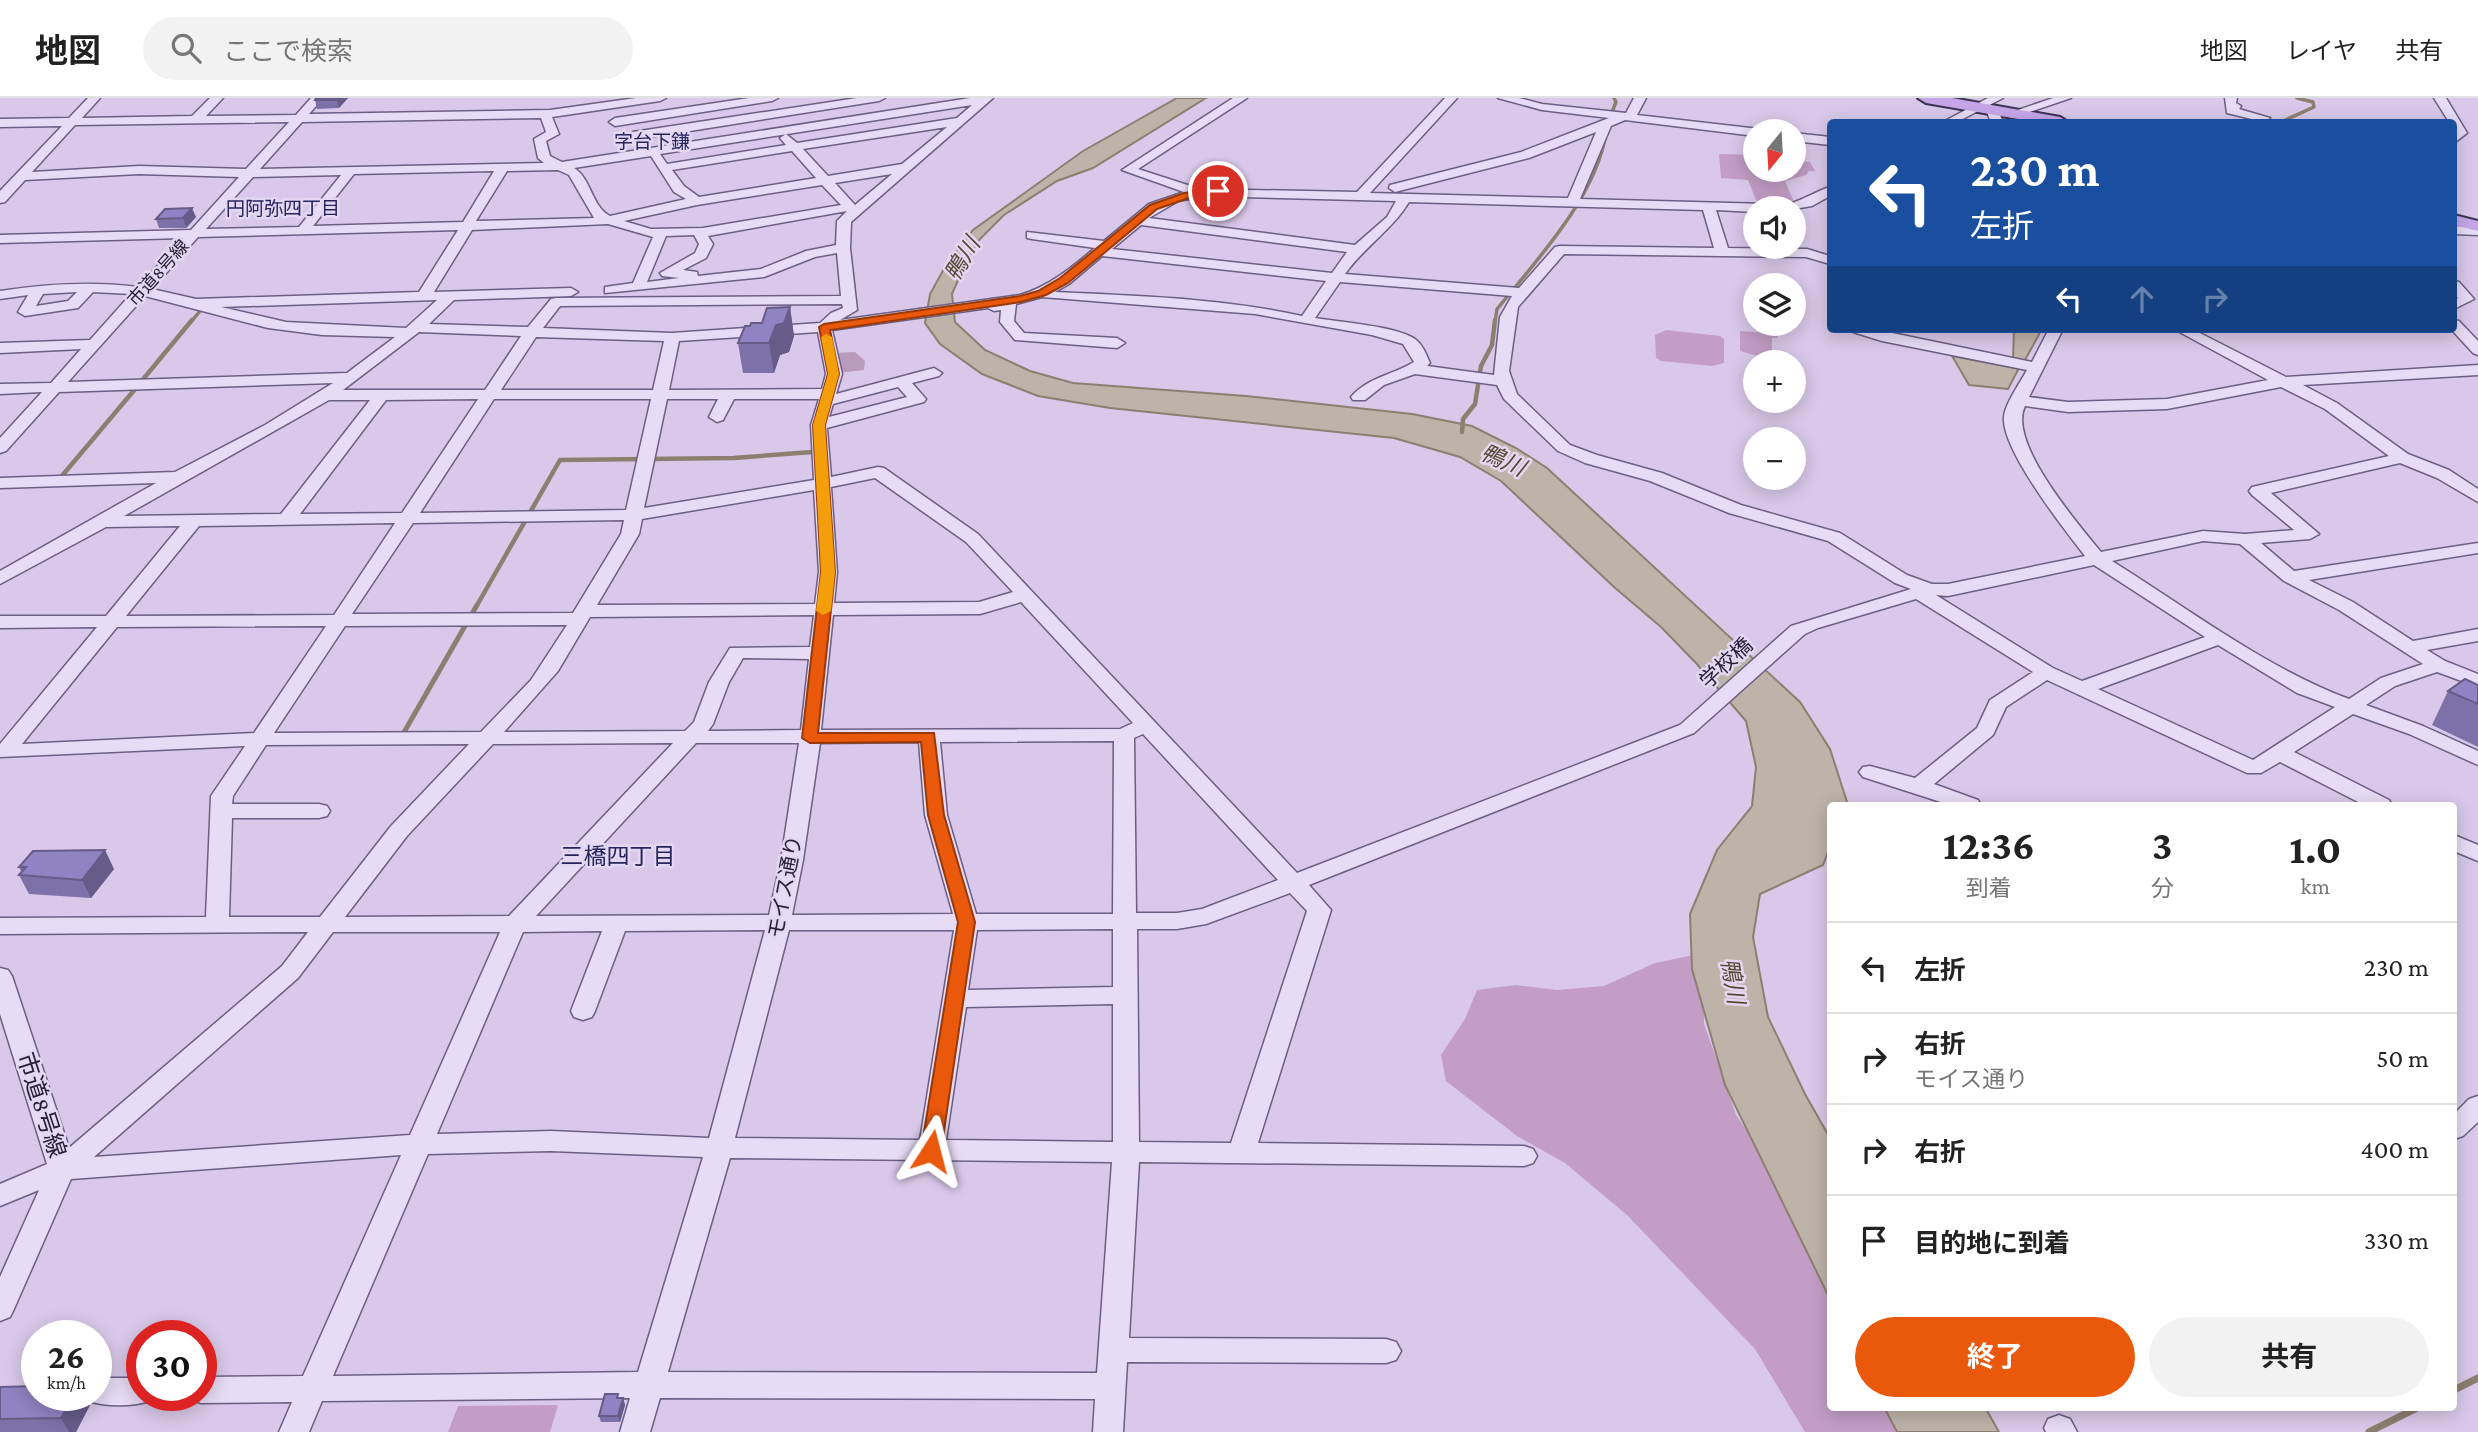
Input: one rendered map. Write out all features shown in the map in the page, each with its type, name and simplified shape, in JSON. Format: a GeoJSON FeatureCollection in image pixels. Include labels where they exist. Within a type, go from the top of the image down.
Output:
{"type":"FeatureCollection","features":[{"type":"Feature","properties":{"kind":"main road"},"geometry":{"type":"LineString","coordinates":[[1926,98],[2042,119]]}},
{"type":"Feature","properties":{"kind":"main road"},"geometry":{"type":"LineString","coordinates":[[2457,221],[2478,229]]}},
{"type":"Feature","properties":{"kind":"street"},"geometry":{"type":"LineString","coordinates":[[0,199],[94,98]]}},
{"type":"Feature","properties":{"kind":"street"},"geometry":{"type":"LineString","coordinates":[[195,120],[217,98]]}},
{"type":"Feature","properties":{"kind":"street","name":"市道8号線"},"geometry":{"type":"LineString","coordinates":[[0,448],[317,98]]}},
{"type":"Feature","properties":{"kind":"street"},"geometry":{"type":"LineString","coordinates":[[0,123],[545,114],[660,98]]}},
{"type":"Feature","properties":{"kind":"street"},"geometry":{"type":"LineString","coordinates":[[615,122],[772,98]]}},
{"type":"Feature","properties":{"kind":"street"},"geometry":{"type":"LineString","coordinates":[[633,136],[879,98]]}},
{"type":"Feature","properties":{"kind":"street"},"geometry":{"type":"LineString","coordinates":[[905,98],[918,109]]}},
{"type":"Feature","properties":{"kind":"street"},"geometry":{"type":"LineString","coordinates":[[0,184],[18,180],[139,170],[248,173],[563,166],[918,109],[941,102],[987,98]]}},
{"type":"Feature","properties":{"kind":"street"},"geometry":{"type":"LineString","coordinates":[[824,327],[836,316],[850,310],[843,248],[844,220],[852,209],[987,98]]}},
{"type":"Feature","properties":{"kind":"street"},"geometry":{"type":"LineString","coordinates":[[1199,193],[1128,170],[1241,98]]}},
{"type":"Feature","properties":{"kind":"street"},"geometry":{"type":"LineString","coordinates":[[1365,194],[1451,98]]}},
{"type":"Feature","properties":{"kind":"street"},"geometry":{"type":"LineString","coordinates":[[1504,98],[1542,107],[1743,131]]}},
{"type":"Feature","properties":{"kind":"street"},"geometry":{"type":"LineString","coordinates":[[1365,194],[1525,155],[1626,117],[1640,98]]}},
{"type":"Feature","properties":{"kind":"street"},"geometry":{"type":"LineString","coordinates":[[2012,114],[2065,98]]}},
{"type":"Feature","properties":{"kind":"street"},"geometry":{"type":"LineString","coordinates":[[2231,98],[2230,105],[2235,106],[2231,111],[2264,118]]}},
{"type":"Feature","properties":{"kind":"street"},"geometry":{"type":"LineString","coordinates":[[2440,98],[2449,119]]}},
{"type":"Feature","properties":{"kind":"street"},"geometry":{"type":"LineString","coordinates":[[750,100],[852,209]]}},
{"type":"Feature","properties":{"kind":"street"},"geometry":{"type":"LineString","coordinates":[[1941,119],[1944,101]]}},
{"type":"Feature","properties":{"kind":"street"},"geometry":{"type":"LineString","coordinates":[[595,107],[651,151],[679,189],[697,201]]}},
{"type":"Feature","properties":{"kind":"street"},"geometry":{"type":"LineString","coordinates":[[1958,119],[1990,109]]}},
{"type":"Feature","properties":{"kind":"street"},"geometry":{"type":"LineString","coordinates":[[545,114],[553,134],[540,138],[544,158],[574,173],[598,215],[650,233],[698,230],[706,244],[701,255],[667,273],[722,279]]}},
{"type":"Feature","properties":{"kind":"street"},"geometry":{"type":"LineString","coordinates":[[663,167],[961,120]]}},
{"type":"Feature","properties":{"kind":"street"},"geometry":{"type":"LineString","coordinates":[[1573,201],[1605,125]]}},
{"type":"Feature","properties":{"kind":"street"},"geometry":{"type":"LineString","coordinates":[[2457,136],[2478,138]]}},
{"type":"Feature","properties":{"kind":"street"},"geometry":{"type":"LineString","coordinates":[[1806,138],[1827,141]]}},
{"type":"Feature","properties":{"kind":"street"},"geometry":{"type":"LineString","coordinates":[[424,296],[504,166]]}},
{"type":"Feature","properties":{"kind":"street"},"geometry":{"type":"LineString","coordinates":[[0,239],[608,220],[697,201],[903,168]]}},
{"type":"Feature","properties":{"kind":"street"},"geometry":{"type":"LineString","coordinates":[[303,230],[351,170]]}},
{"type":"Feature","properties":{"kind":"street"},"geometry":{"type":"LineString","coordinates":[[991,306],[1042,293],[1064,281],[1160,203],[1199,193],[1233,190],[1743,207]]}},
{"type":"Feature","properties":{"kind":"street"},"geometry":{"type":"LineString","coordinates":[[1806,202],[1827,192]]}},
{"type":"Feature","properties":{"kind":"street"},"geometry":{"type":"LineString","coordinates":[[1306,321],[1357,249],[1392,219],[1406,196]]}},
{"type":"Feature","properties":{"kind":"street"},"geometry":{"type":"LineString","coordinates":[[1708,206],[1722,251]]}},
{"type":"Feature","properties":{"kind":"street"},"geometry":{"type":"LineString","coordinates":[[700,233],[852,209]]}},
{"type":"Feature","properties":{"kind":"street"},"geometry":{"type":"LineString","coordinates":[[1806,210],[1818,210]]}},
{"type":"Feature","properties":{"kind":"street"},"geometry":{"type":"LineString","coordinates":[[1136,220],[1274,255],[1334,278],[1522,293]]}},
{"type":"Feature","properties":{"kind":"street"},"geometry":{"type":"LineString","coordinates":[[2457,230],[2478,229]]}},
{"type":"Feature","properties":{"kind":"street"},"geometry":{"type":"LineString","coordinates":[[638,288],[662,233]]}},
{"type":"Feature","properties":{"kind":"street"},"geometry":{"type":"LineString","coordinates":[[1032,235],[1104,249],[1274,255],[1357,249]]}},
{"type":"Feature","properties":{"kind":"street"},"geometry":{"type":"LineString","coordinates":[[195,303],[638,288],[764,273],[811,254],[843,248]]}},
{"type":"Feature","properties":{"kind":"street"},"geometry":{"type":"LineString","coordinates":[[1827,256],[1722,251],[1560,250],[1511,306],[1507,317],[1501,371],[1503,381],[1510,396],[1564,448],[1626,467],[1735,509],[1849,544],[2046,672],[2254,769],[2388,682],[2438,665]]}},
{"type":"Feature","properties":{"kind":"street"},"geometry":{"type":"LineString","coordinates":[[0,295],[39,288],[90,287],[195,303],[284,326],[360,332],[530,334],[692,323],[849,300]]}},
{"type":"Feature","properties":{"kind":"street"},"geometry":{"type":"LineString","coordinates":[[39,288],[25,312],[73,305],[90,287]]}},
{"type":"Feature","properties":{"kind":"street"},"geometry":{"type":"LineString","coordinates":[[1042,293],[1255,310],[1373,331],[1408,341],[1416,349],[1422,363],[1378,382],[1359,397]]}},
{"type":"Feature","properties":{"kind":"street"},"geometry":{"type":"LineString","coordinates":[[0,578],[106,522],[179,477],[269,429],[324,395],[415,331],[450,296]]}},
{"type":"Feature","properties":{"kind":"street"},"geometry":{"type":"LineString","coordinates":[[216,927],[222,796],[530,334],[556,302],[692,323],[824,327],[1009,305],[1007,321],[1020,337],[1117,343]]}},
{"type":"Feature","properties":{"kind":"street"},"geometry":{"type":"LineString","coordinates":[[0,1195],[62,1169],[290,972],[329,925],[399,831],[538,684],[631,534],[661,394],[692,323]]}},
{"type":"Feature","properties":{"kind":"street","name":"モイス通り"},"geometry":{"type":"LineString","coordinates":[[635,1432],[719,1148],[779,923],[792,860],[810,738],[828,572],[819,425],[834,374],[824,327]]}},
{"type":"Feature","properties":{"kind":"street"},"geometry":{"type":"LineString","coordinates":[[2457,327],[2478,350]]}},
{"type":"Feature","properties":{"kind":"street"},"geometry":{"type":"LineString","coordinates":[[1870,333],[2035,367]]}},
{"type":"Feature","properties":{"kind":"street"},"geometry":{"type":"LineString","coordinates":[[2054,333],[2018,400],[2012,415],[2013,428],[2034,473],[2096,558],[2304,689],[2416,730],[2478,759]]}},
{"type":"Feature","properties":{"kind":"street"},"geometry":{"type":"LineString","coordinates":[[2188,333],[2330,406],[2402,458],[2443,474],[2478,497]]}},
{"type":"Feature","properties":{"kind":"street"},"geometry":{"type":"LineString","coordinates":[[0,348],[94,344]]}},
{"type":"Feature","properties":{"kind":"street"},"geometry":{"type":"LineString","coordinates":[[1413,369],[1503,381]]}},
{"type":"Feature","properties":{"kind":"street"},"geometry":{"type":"LineString","coordinates":[[2018,400],[2068,407],[2167,404],[2280,382],[2478,370]]}},
{"type":"Feature","properties":{"kind":"street"},"geometry":{"type":"LineString","coordinates":[[324,395],[728,394],[827,397],[934,373]]}},
{"type":"Feature","properties":{"kind":"street"},"geometry":{"type":"LineString","coordinates":[[0,389],[348,378]]}},
{"type":"Feature","properties":{"kind":"street"},"geometry":{"type":"LineString","coordinates":[[819,425],[918,399],[901,382]]}},
{"type":"Feature","properties":{"kind":"street"},"geometry":{"type":"LineString","coordinates":[[287,519],[382,394]]}},
{"type":"Feature","properties":{"kind":"street"},"geometry":{"type":"LineString","coordinates":[[717,417],[728,394]]}},
{"type":"Feature","properties":{"kind":"street"},"geometry":{"type":"LineString","coordinates":[[1925,591],[1973,586],[2203,536],[2245,539],[2310,534],[2258,491],[2402,458]]}},
{"type":"Feature","properties":{"kind":"street"},"geometry":{"type":"LineString","coordinates":[[106,522],[635,515],[878,472],[972,538],[1024,595],[1135,729],[1319,909],[1241,1154]]}},
{"type":"Feature","properties":{"kind":"street"},"geometry":{"type":"LineString","coordinates":[[0,483],[179,477]]}},
{"type":"Feature","properties":{"kind":"street"},"geometry":{"type":"LineString","coordinates":[[4,750],[194,521]]}},
{"type":"Feature","properties":{"kind":"street"},"geometry":{"type":"LineString","coordinates":[[2245,539],[2290,577],[2346,606],[2438,665],[2478,681]]}},
{"type":"Feature","properties":{"kind":"street"},"geometry":{"type":"LineString","coordinates":[[2290,577],[2478,548]]}},
{"type":"Feature","properties":{"kind":"street","name":"学校橋"},"geometry":{"type":"LineString","coordinates":[[0,926],[1125,922],[1177,921],[1206,916],[1687,729],[1777,647],[1811,624],[1925,591]]}},
{"type":"Feature","properties":{"kind":"street"},"geometry":{"type":"LineString","coordinates":[[0,622],[339,620],[981,608],[1024,595]]}},
{"type":"Feature","properties":{"kind":"street"},"geometry":{"type":"LineString","coordinates":[[2410,647],[2478,635]]}},
{"type":"Feature","properties":{"kind":"street"},"geometry":{"type":"LineString","coordinates":[[2082,689],[2096,681],[2220,638]]}},
{"type":"Feature","properties":{"kind":"street"},"geometry":{"type":"LineString","coordinates":[[294,1432],[515,924],[703,724],[719,682],[737,652],[819,653]]}},
{"type":"Feature","properties":{"kind":"street"},"geometry":{"type":"LineString","coordinates":[[1919,786],[1986,731],[1997,704],[2046,672]]}},
{"type":"Feature","properties":{"kind":"street"},"geometry":{"type":"LineString","coordinates":[[4,750],[262,739],[929,737],[1135,729]]}},
{"type":"Feature","properties":{"kind":"street"},"geometry":{"type":"LineString","coordinates":[[1108,1432],[1126,1153],[1125,922],[1135,729]]}},
{"type":"Feature","properties":{"kind":"street"},"geometry":{"type":"LineString","coordinates":[[929,737],[936,815],[967,922],[931,1151]]}},
{"type":"Feature","properties":{"kind":"street"},"geometry":{"type":"LineString","coordinates":[[2280,754],[2375,802]]}},
{"type":"Feature","properties":{"kind":"street"},"geometry":{"type":"LineString","coordinates":[[1870,772],[1962,802]]}},
{"type":"Feature","properties":{"kind":"street"},"geometry":{"type":"LineString","coordinates":[[222,811],[319,811]]}},
{"type":"Feature","properties":{"kind":"street"},"geometry":{"type":"LineString","coordinates":[[2457,844],[2478,854]]}},
{"type":"Feature","properties":{"kind":"street"},"geometry":{"type":"LineString","coordinates":[[583,1012],[616,924]]}},
{"type":"Feature","properties":{"kind":"street","name":"市道8号線"},"geometry":{"type":"LineString","coordinates":[[0,976],[62,1169],[0,1309]]}},
{"type":"Feature","properties":{"kind":"street"},"geometry":{"type":"LineString","coordinates":[[955,999],[1126,995]]}},
{"type":"Feature","properties":{"kind":"street"},"geometry":{"type":"LineString","coordinates":[[62,1169],[421,1144],[551,1141],[719,1148],[1524,1156]]}},
{"type":"Feature","properties":{"kind":"street"},"geometry":{"type":"LineString","coordinates":[[1114,1350],[1386,1351]]}},
{"type":"Feature","properties":{"kind":"street"},"geometry":{"type":"LineString","coordinates":[[217,1390],[651,1385],[1111,1386]]}},
{"type":"Feature","properties":{"kind":"shaded area"},"geometry":{"type":"Polygon","coordinates":[[[1719,154],[1743,155],[1743,180],[1721,178],[1719,154]]]}},
{"type":"Feature","properties":{"kind":"shaded area"},"geometry":{"type":"Polygon","coordinates":[[[1806,162],[1810,162],[1815,171],[1809,171],[1806,175],[1806,162]]]}},
{"type":"Feature","properties":{"kind":"shaded area"},"geometry":{"type":"Polygon","coordinates":[[[1749,182],[1785,182],[1791,196],[1754,196],[1749,182]]]}},
{"type":"Feature","properties":{"kind":"shaded area"},"geometry":{"type":"Polygon","coordinates":[[[1666,330],[1720,336],[1724,339],[1724,363],[1712,366],[1661,361],[1656,358],[1655,335],[1666,330]]]}},
{"type":"Feature","properties":{"kind":"shaded area"},"geometry":{"type":"Polygon","coordinates":[[[1740,331],[1743,331],[1743,336],[1778,336],[1772,338],[1772,350],[1740,351],[1740,331]]]}},
{"type":"Feature","properties":{"kind":"shaded area"},"geometry":{"type":"Polygon","coordinates":[[[855,352],[865,361],[864,370],[838,373],[835,353],[855,352]]]}},
{"type":"Feature","properties":{"kind":"shaded area"},"geometry":{"type":"Polygon","coordinates":[[[1704,953],[1704,1024],[1736,1115],[1774,1169],[1827,1286],[1827,1411],[1895,1411],[1907,1432],[1805,1432],[1755,1349],[1627,1215],[1565,1163],[1517,1136],[1446,1081],[1441,1055],[1465,1019],[1477,990],[1515,985],[1557,990],[1604,986],[1655,963],[1704,953]]]}},
{"type":"Feature","properties":{"kind":"shaded area"},"geometry":{"type":"Polygon","coordinates":[[[558,1405],[550,1432],[448,1432],[458,1406],[558,1405]]]}},
{"type":"Feature","properties":{"kind":"water","name":"鴨川"},"geometry":{"type":"Polygon","coordinates":[[[1177,98],[1206,98],[1093,168],[1057,181],[1004,215],[979,240],[952,294],[955,322],[985,350],[1030,371],[1073,383],[1246,396],[1412,414],[1472,426],[1516,448],[1547,468],[1800,702],[1830,749],[1847,802],[1827,802],[1827,855],[1823,865],[1760,894],[1753,937],[1768,1017],[1827,1133],[1827,1293],[1725,1085],[1692,969],[1690,914],[1717,850],[1752,806],[1756,767],[1746,721],[1661,627],[1614,587],[1501,481],[1460,457],[1394,438],[1110,408],[1038,396],[982,374],[940,344],[925,323],[930,294],[946,265],[973,230],[1083,151],[1177,98]]]}},
{"type":"Feature","properties":{"kind":"water"},"geometry":{"type":"Polygon","coordinates":[[[2014,333],[2040,333],[2025,360],[2013,359],[2014,333]]]}},
{"type":"Feature","properties":{"kind":"water"},"geometry":{"type":"Polygon","coordinates":[[[1952,356],[2018,370],[2008,389],[1969,385],[1952,356]]]}},
{"type":"Feature","properties":{"kind":"water"},"geometry":{"type":"Polygon","coordinates":[[[1886,1411],[1987,1411],[1999,1432],[1897,1432],[1886,1411]]]}},
{"type":"Feature","properties":{"kind":"building"},"geometry":{"type":"Polygon","coordinates":[[[316,98],[338,98],[315,100],[316,98]]]}},
{"type":"Feature","properties":{"kind":"building"},"geometry":{"type":"Polygon","coordinates":[[[192,208],[183,218],[156,219],[165,209],[192,208]]]}},
{"type":"Feature","properties":{"kind":"building"},"geometry":{"type":"Polygon","coordinates":[[[790,307],[784,323],[776,325],[769,343],[738,343],[745,326],[762,323],[767,308],[790,307]]]}},
{"type":"Feature","properties":{"kind":"building"},"geometry":{"type":"Polygon","coordinates":[[[2465,679],[2478,685],[2478,704],[2448,691],[2465,679]]]}},
{"type":"Feature","properties":{"kind":"building"},"geometry":{"type":"Polygon","coordinates":[[[105,850],[82,880],[19,875],[26,867],[19,867],[33,851],[105,850]]]}},
{"type":"Feature","properties":{"kind":"building"},"geometry":{"type":"Polygon","coordinates":[[[21,1386],[21,1411],[65,1411],[61,1418],[0,1419],[0,1387],[21,1386]]]}},
{"type":"Feature","properties":{"kind":"building"},"geometry":{"type":"Polygon","coordinates":[[[605,1394],[618,1394],[617,1398],[623,1398],[618,1416],[599,1416],[605,1394]]]}},
{"type":"Feature","properties":{"kind":"waterway"},"geometry":{"type":"LineString","coordinates":[[1610,117],[1616,102],[1614,98]]}},
{"type":"Feature","properties":{"kind":"waterway"},"geometry":{"type":"LineString","coordinates":[[2288,119],[2314,107],[2313,102],[2297,98]]}},
{"type":"Feature","properties":{"kind":"waterway"},"geometry":{"type":"LineString","coordinates":[[1495,322],[1497,309],[1563,227],[1578,204],[1600,157],[1606,133]]}},
{"type":"Feature","properties":{"kind":"waterway"},"geometry":{"type":"LineString","coordinates":[[191,322],[200,311]]}},
{"type":"Feature","properties":{"kind":"waterway"},"geometry":{"type":"LineString","coordinates":[[140,383],[192,320]]}},
{"type":"Feature","properties":{"kind":"waterway"},"geometry":{"type":"LineString","coordinates":[[1462,432],[1463,419],[1475,404],[1481,366],[1492,345],[1495,320]]}},
{"type":"Feature","properties":{"kind":"waterway"},"geometry":{"type":"LineString","coordinates":[[61,477],[136,388]]}},
{"type":"Feature","properties":{"kind":"waterway"},"geometry":{"type":"LineString","coordinates":[[476,607],[560,460],[734,458],[812,452]]}},
{"type":"Feature","properties":{"kind":"waterway"},"geometry":{"type":"LineString","coordinates":[[403,734],[477,605]]}},
{"type":"Feature","properties":{"kind":"waterway"},"geometry":{"type":"LineString","coordinates":[[2457,1388],[2478,1378]]}},
{"type":"Feature","properties":{"kind":"waterway"},"geometry":{"type":"LineString","coordinates":[[2369,1432],[2411,1411]]}},
{"type":"Feature","properties":{"kind":"slow traffic"},"geometry":{"type":"LineString","coordinates":[[823,611],[828,572],[819,425],[834,374],[826,337]]}},
{"type":"Feature","properties":{"kind":"district","name":"字台下鎌"},"geometry":{"type":"Point","coordinates":[652,141]}},
{"type":"Feature","properties":{"kind":"district","name":"円阿弥四丁目"},"geometry":{"type":"Point","coordinates":[283,208]}},
{"type":"Feature","properties":{"kind":"district","name":"三橋四丁目"},"geometry":{"type":"Point","coordinates":[618,856]}},
{"type":"Feature","properties":{"kind":"route"},"geometry":{"type":"LineString","coordinates":[[931,1151],[967,922],[936,815],[929,737],[810,738],[828,572],[819,425],[834,374],[824,327],[1021,299],[1042,293],[1064,281],[1148,210],[1160,203],[1187,195],[1218,191]]}}]}
